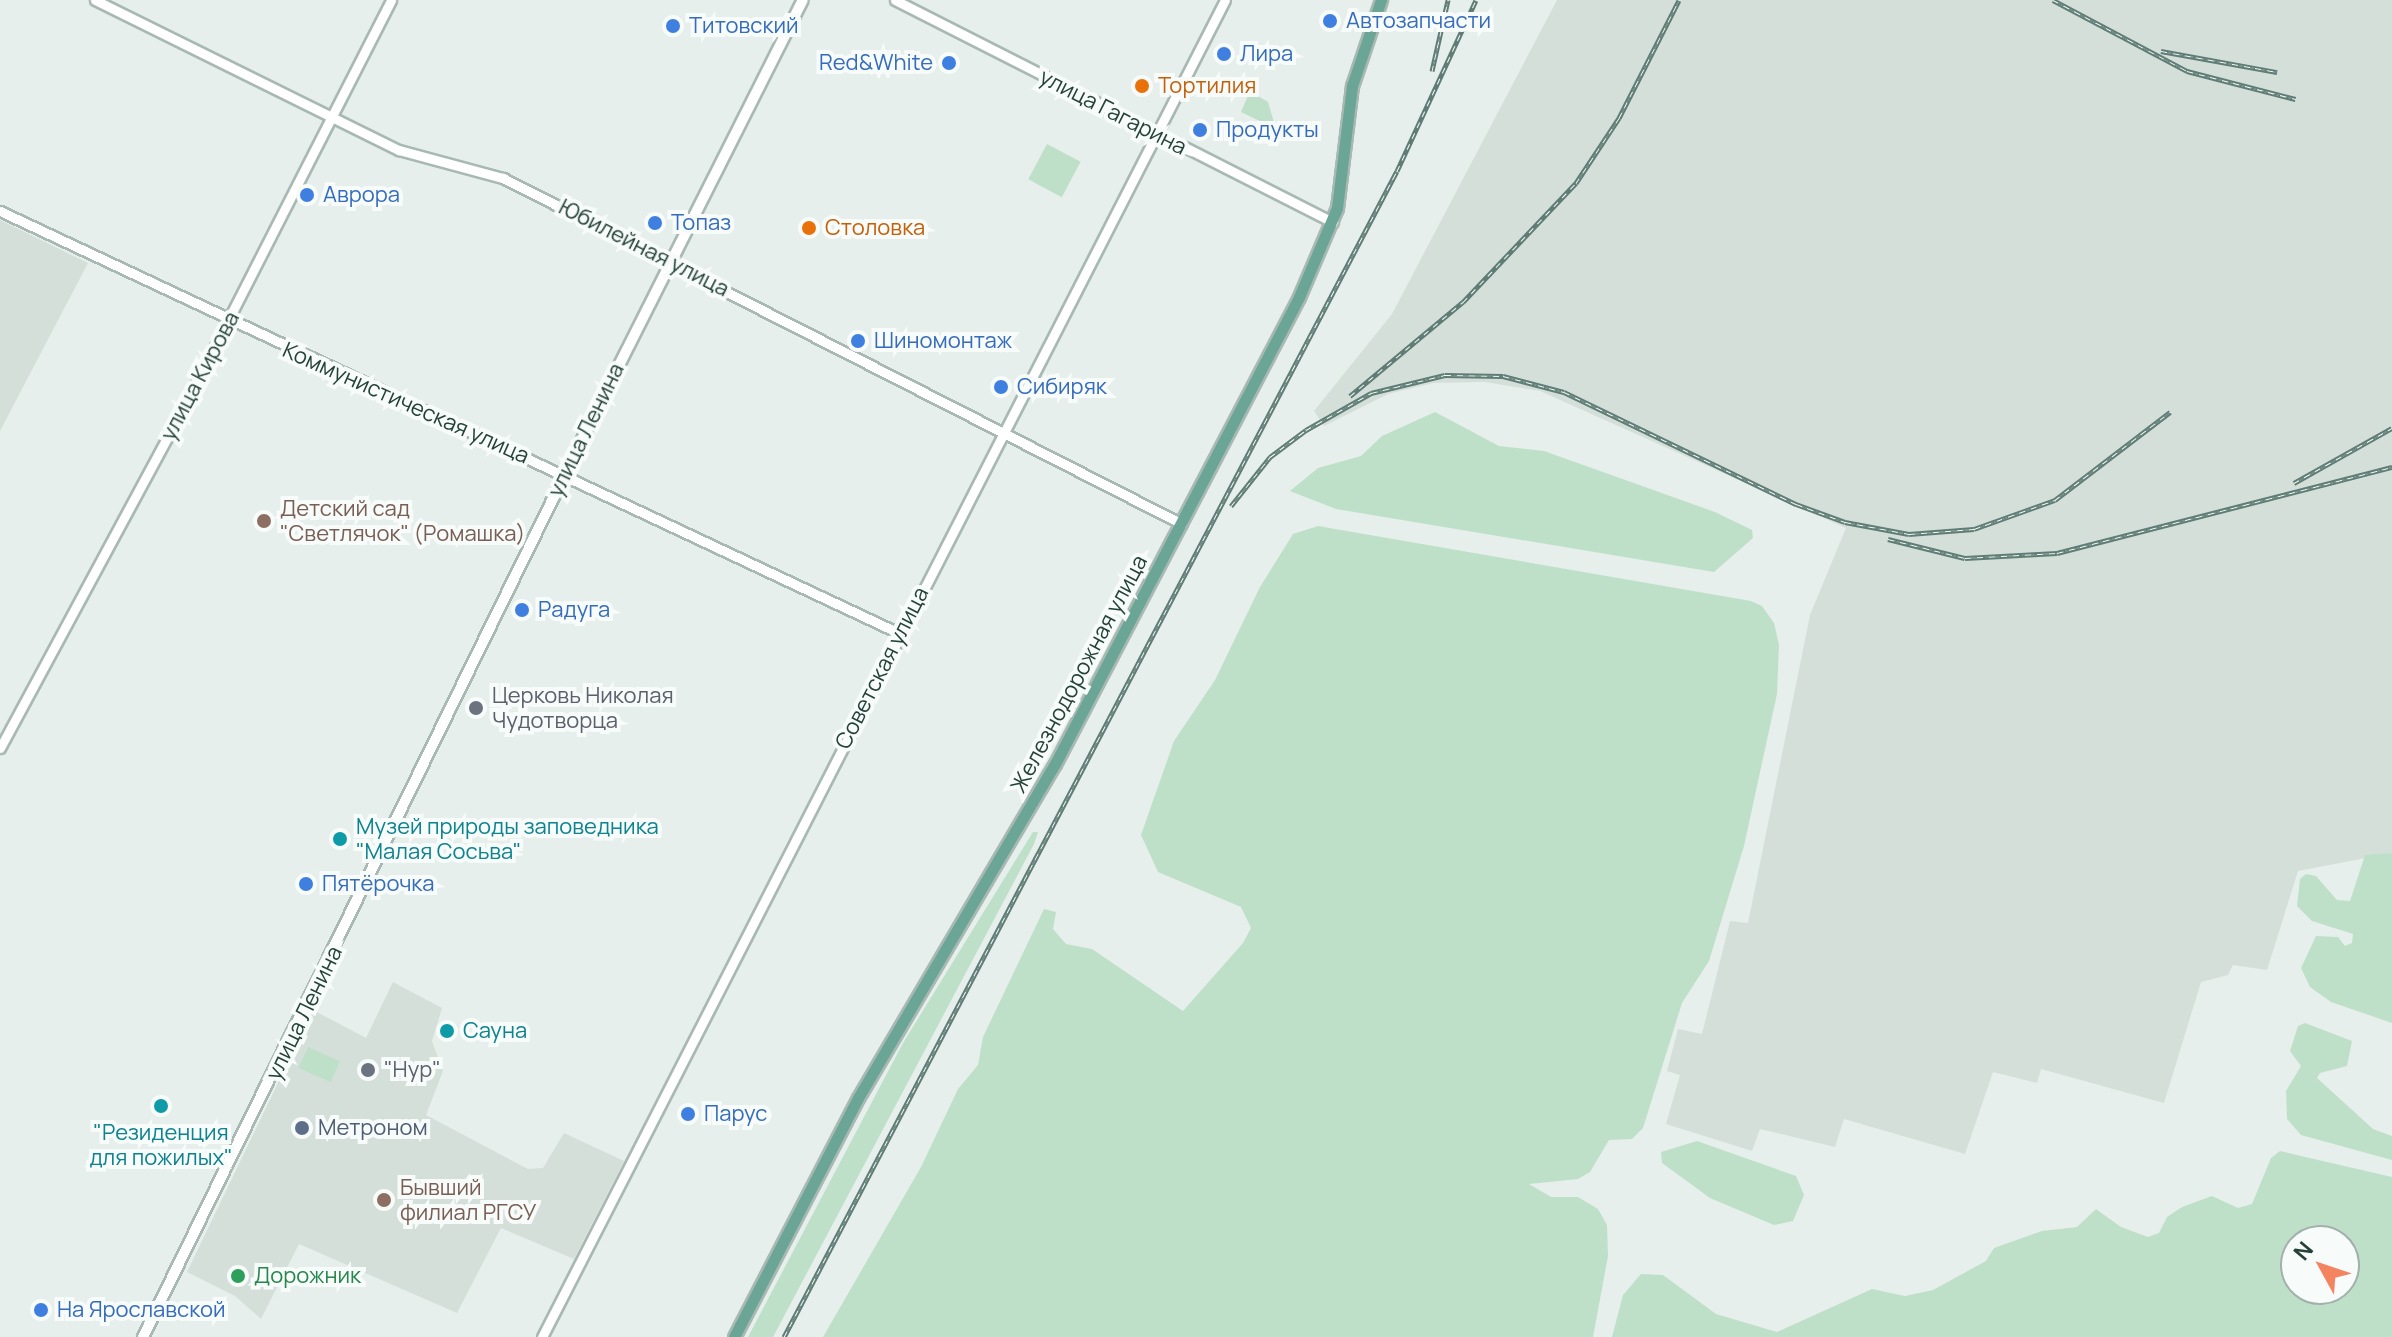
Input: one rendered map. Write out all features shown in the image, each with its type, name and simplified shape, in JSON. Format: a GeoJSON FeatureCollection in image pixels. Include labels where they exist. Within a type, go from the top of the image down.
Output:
{"type":"FeatureCollection","features":[{"type":"Feature","properties":{"kind":"main road","name":"улица Ленина"},"geometry":{"type":"LineString","coordinates":[[143,1337],[564,475],[803,0]]}},
{"type":"Feature","properties":{"kind":"main road","name":"Железнодорожная улица"},"geometry":{"type":"LineString","coordinates":[[734,1337],[858,1098],[1055,764],[1182,524],[1333,222],[1345,169],[1352,86],[1381,0]]}},
{"type":"Feature","properties":{"kind":"street","name":"Юбилейная улица"},"geometry":{"type":"LineString","coordinates":[[95,0],[405,152],[487,171],[670,261],[1182,524]]}},
{"type":"Feature","properties":{"kind":"street","name":"улица Кирова"},"geometry":{"type":"LineString","coordinates":[[0,748],[228,322],[391,0]]}},
{"type":"Feature","properties":{"kind":"street","name":"улица Гагарина"},"geometry":{"type":"LineString","coordinates":[[895,0],[1333,222]]}},
{"type":"Feature","properties":{"kind":"street","name":"Советская улица"},"geometry":{"type":"LineString","coordinates":[[542,1337],[1225,0]]}},
{"type":"Feature","properties":{"kind":"street","name":"Коммунистическая улица"},"geometry":{"type":"LineString","coordinates":[[0,211],[228,322],[564,475],[899,633]]}},
{"type":"Feature","properties":{"kind":"shaded area"},"geometry":{"type":"Polygon","coordinates":[[[1557,0],[2392,0],[2392,853],[2298,871],[2267,970],[2233,965],[2228,975],[2201,982],[2164,1103],[2041,1069],[2037,1083],[1993,1072],[1965,1154],[1844,1119],[1835,1147],[1760,1129],[1752,1151],[1666,1124],[1680,1075],[1667,1071],[1678,1029],[1702,1034],[1730,921],[1748,923],[1810,615],[1846,528],[1540,391],[1485,382],[1433,383],[1388,394],[1324,426],[1314,411],[1392,314],[1557,0]]]}},
{"type":"Feature","properties":{"kind":"shaded area"},"geometry":{"type":"Polygon","coordinates":[[[0,220],[88,263],[0,431],[0,220]]]}},
{"type":"Feature","properties":{"kind":"shaded area"},"geometry":{"type":"Polygon","coordinates":[[[393,982],[442,1008],[432,1041],[443,1071],[426,1115],[528,1169],[543,1168],[564,1133],[624,1161],[574,1259],[501,1228],[457,1313],[299,1244],[261,1319],[235,1296],[187,1272],[313,1010],[366,1038],[393,982]]]}},
{"type":"Feature","properties":{"kind":"green space"},"geometry":{"type":"Polygon","coordinates":[[[1250,91],[1268,102],[1276,129],[1241,112],[1250,91]]]}},
{"type":"Feature","properties":{"kind":"green space"},"geometry":{"type":"Polygon","coordinates":[[[1047,144],[1081,162],[1062,197],[1028,179],[1047,144]]]}},
{"type":"Feature","properties":{"kind":"green space"},"geometry":{"type":"Polygon","coordinates":[[[1435,412],[1499,446],[1544,451],[1715,512],[1752,530],[1753,538],[1714,572],[1336,509],[1290,491],[1318,468],[1361,456],[1382,436],[1435,412]]]}},
{"type":"Feature","properties":{"kind":"green space"},"geometry":{"type":"Polygon","coordinates":[[[1318,526],[1751,601],[1762,606],[1774,623],[1779,645],[1777,694],[1744,846],[1709,961],[1682,1003],[1643,1128],[1632,1139],[1609,1140],[1590,1172],[1578,1179],[1529,1184],[1551,1197],[1578,1197],[1598,1209],[1607,1225],[1608,1256],[1593,1337],[823,1337],[921,1167],[958,1089],[978,1065],[983,1037],[1044,909],[1056,912],[1053,929],[1066,944],[1092,949],[1183,1011],[1243,943],[1251,928],[1241,907],[1158,872],[1141,835],[1174,741],[1215,680],[1260,587],[1293,534],[1318,526]]]}},
{"type":"Feature","properties":{"kind":"green space"},"geometry":{"type":"Polygon","coordinates":[[[1033,832],[1038,832],[1034,844],[773,1337],[748,1337],[903,1043],[1033,832]]]}},
{"type":"Feature","properties":{"kind":"green space"},"geometry":{"type":"Polygon","coordinates":[[[2392,853],[2392,1023],[2331,1002],[2310,987],[2301,968],[2316,936],[2338,937],[2345,946],[2352,943],[2353,934],[2312,921],[2297,906],[2300,879],[2306,874],[2316,876],[2337,900],[2350,901],[2365,855],[2392,853]]]}},
{"type":"Feature","properties":{"kind":"green space"},"geometry":{"type":"Polygon","coordinates":[[[2305,1023],[2352,1041],[2347,1066],[2320,1073],[2317,1078],[2373,1129],[2392,1136],[2392,1160],[2301,1135],[2287,1119],[2286,1091],[2301,1066],[2290,1051],[2298,1026],[2305,1023]]]}},
{"type":"Feature","properties":{"kind":"green space"},"geometry":{"type":"Polygon","coordinates":[[[308,1047],[340,1061],[331,1082],[299,1068],[308,1047]]]}},
{"type":"Feature","properties":{"kind":"green space"},"geometry":{"type":"Polygon","coordinates":[[[1697,1141],[1796,1176],[1804,1195],[1793,1221],[1774,1225],[1710,1198],[1662,1163],[1661,1152],[1697,1141]]]}},
{"type":"Feature","properties":{"kind":"green space"},"geometry":{"type":"Polygon","coordinates":[[[2280,1151],[2392,1177],[2392,1337],[1612,1337],[1623,1295],[1641,1274],[1663,1275],[1716,1314],[1777,1332],[1872,1289],[1905,1296],[1933,1290],[1986,1261],[1994,1248],[2042,1231],[2077,1227],[2096,1209],[2121,1227],[2148,1237],[2159,1233],[2167,1217],[2182,1207],[2212,1196],[2238,1208],[2252,1204],[2271,1158],[2280,1151]]]}},
{"type":"Feature","properties":{"kind":"railway"},"geometry":{"type":"LineString","coordinates":[[1432,71],[1448,0]]}},
{"type":"Feature","properties":{"kind":"railway"},"geometry":{"type":"LineString","coordinates":[[784,1337],[1397,171],[1476,0]]}},
{"type":"Feature","properties":{"kind":"railway"},"geometry":{"type":"LineString","coordinates":[[1350,396],[1463,302],[1576,183],[1619,118],[1679,0]]}},
{"type":"Feature","properties":{"kind":"railway"},"geometry":{"type":"LineString","coordinates":[[2053,0],[2187,71],[2295,99]]}},
{"type":"Feature","properties":{"kind":"railway"},"geometry":{"type":"LineString","coordinates":[[2161,51],[2277,72]]}},
{"type":"Feature","properties":{"kind":"railway"},"geometry":{"type":"LineString","coordinates":[[1231,506],[1270,457],[1306,430],[1371,393],[1445,375],[1503,376],[1564,392],[1796,504],[1845,522],[1909,534],[1974,529],[2055,500],[2170,412]]}},
{"type":"Feature","properties":{"kind":"railway"},"geometry":{"type":"LineString","coordinates":[[2294,483],[2392,428]]}},
{"type":"Feature","properties":{"kind":"railway"},"geometry":{"type":"LineString","coordinates":[[1888,539],[1965,558],[2057,553],[2392,467]]}},
{"type":"Feature","properties":{"kind":"place","name":"Автозапчасти"},"geometry":{"type":"Point","coordinates":[1330,21]}},
{"type":"Feature","properties":{"kind":"place","name":"Титовский"},"geometry":{"type":"Point","coordinates":[673,26]}},
{"type":"Feature","properties":{"kind":"place","name":"Лира"},"geometry":{"type":"Point","coordinates":[1224,54]}},
{"type":"Feature","properties":{"kind":"place","name":"Red&White"},"geometry":{"type":"Point","coordinates":[949,63]}},
{"type":"Feature","properties":{"kind":"place","name":"Тортилия"},"geometry":{"type":"Point","coordinates":[1142,86]}},
{"type":"Feature","properties":{"kind":"place","name":"Продукты"},"geometry":{"type":"Point","coordinates":[1200,130]}},
{"type":"Feature","properties":{"kind":"place","name":"Аврора"},"geometry":{"type":"Point","coordinates":[307,195]}},
{"type":"Feature","properties":{"kind":"place","name":"Топаз"},"geometry":{"type":"Point","coordinates":[655,223]}},
{"type":"Feature","properties":{"kind":"place","name":"Столовка"},"geometry":{"type":"Point","coordinates":[809,228]}},
{"type":"Feature","properties":{"kind":"place","name":"Шиномонтаж"},"geometry":{"type":"Point","coordinates":[858,341]}},
{"type":"Feature","properties":{"kind":"place","name":"Сибиряк"},"geometry":{"type":"Point","coordinates":[1001,387]}},
{"type":"Feature","properties":{"kind":"place","name":"Детский сад \"Светлячок\" (Ромашка)"},"geometry":{"type":"Point","coordinates":[264,521]}},
{"type":"Feature","properties":{"kind":"place","name":"Радуга"},"geometry":{"type":"Point","coordinates":[522,610]}},
{"type":"Feature","properties":{"kind":"place","name":"Церковь Николая Чудотворца"},"geometry":{"type":"Point","coordinates":[476,708]}},
{"type":"Feature","properties":{"kind":"place","name":"Музей природы заповедника \"Малая Сосьва\""},"geometry":{"type":"Point","coordinates":[340,839]}},
{"type":"Feature","properties":{"kind":"place","name":"Пятёрочка"},"geometry":{"type":"Point","coordinates":[306,884]}},
{"type":"Feature","properties":{"kind":"place","name":"Сауна"},"geometry":{"type":"Point","coordinates":[447,1031]}},
{"type":"Feature","properties":{"kind":"place","name":"\"Нур\""},"geometry":{"type":"Point","coordinates":[368,1070]}},
{"type":"Feature","properties":{"kind":"place","name":"\"Резиденция для пожилых\""},"geometry":{"type":"Point","coordinates":[161,1106]}},
{"type":"Feature","properties":{"kind":"place","name":"Парус"},"geometry":{"type":"Point","coordinates":[688,1114]}},
{"type":"Feature","properties":{"kind":"place","name":"Метроном"},"geometry":{"type":"Point","coordinates":[302,1128]}},
{"type":"Feature","properties":{"kind":"place","name":"Бывший филиал РГСУ"},"geometry":{"type":"Point","coordinates":[384,1200]}},
{"type":"Feature","properties":{"kind":"place","name":"Дорожник"},"geometry":{"type":"Point","coordinates":[238,1276]}},
{"type":"Feature","properties":{"kind":"place","name":"На Ярославской"},"geometry":{"type":"Point","coordinates":[41,1310]}}]}
